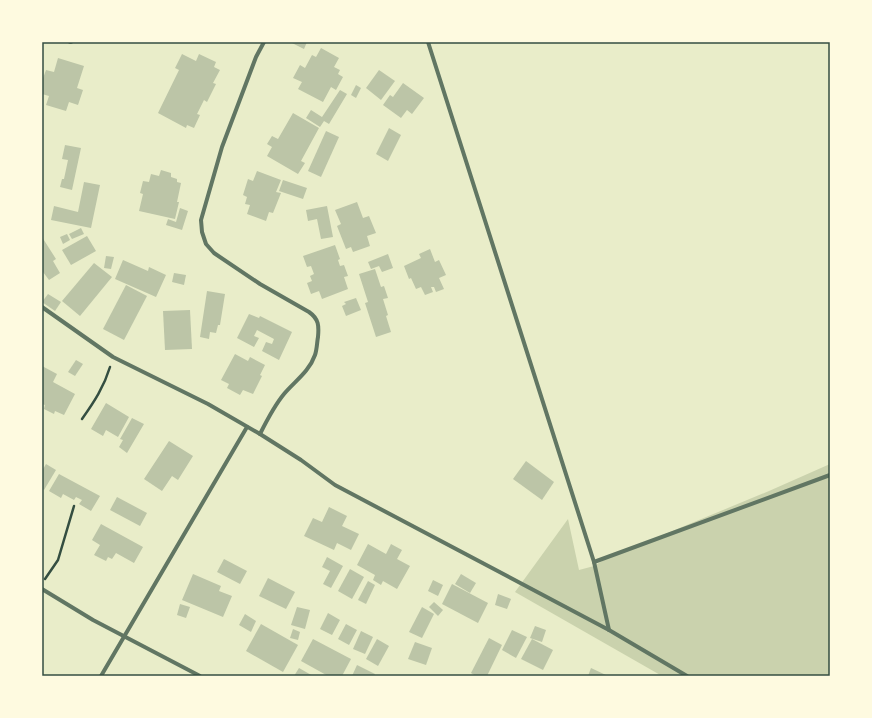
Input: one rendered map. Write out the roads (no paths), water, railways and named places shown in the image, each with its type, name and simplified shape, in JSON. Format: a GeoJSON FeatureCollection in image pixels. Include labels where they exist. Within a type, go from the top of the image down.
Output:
{"type":"FeatureCollection","features":[{"type":"Feature","properties":{"kind":"street"},"geometry":{"type":"LineString","coordinates":[[260,434],[275,407],[285,393],[304,374],[310,365],[315,354],[319,329],[318,321],[309,312],[260,284],[214,253],[206,244],[202,232],[201,220],[222,146],[256,57],[264,42]]}},
{"type":"Feature","properties":{"kind":"street"},"geometry":{"type":"LineString","coordinates":[[428,42],[594,562],[609,630]]}},
{"type":"Feature","properties":{"kind":"street"},"geometry":{"type":"LineString","coordinates":[[42,307],[113,357],[208,404],[302,460],[335,485],[609,630],[687,676]]}},
{"type":"Feature","properties":{"kind":"street"},"geometry":{"type":"LineString","coordinates":[[101,676],[247,427]]}},
{"type":"Feature","properties":{"kind":"street"},"geometry":{"type":"LineString","coordinates":[[594,562],[830,475]]}},
{"type":"Feature","properties":{"kind":"street"},"geometry":{"type":"LineString","coordinates":[[42,589],[93,620],[200,676]]}}]}
